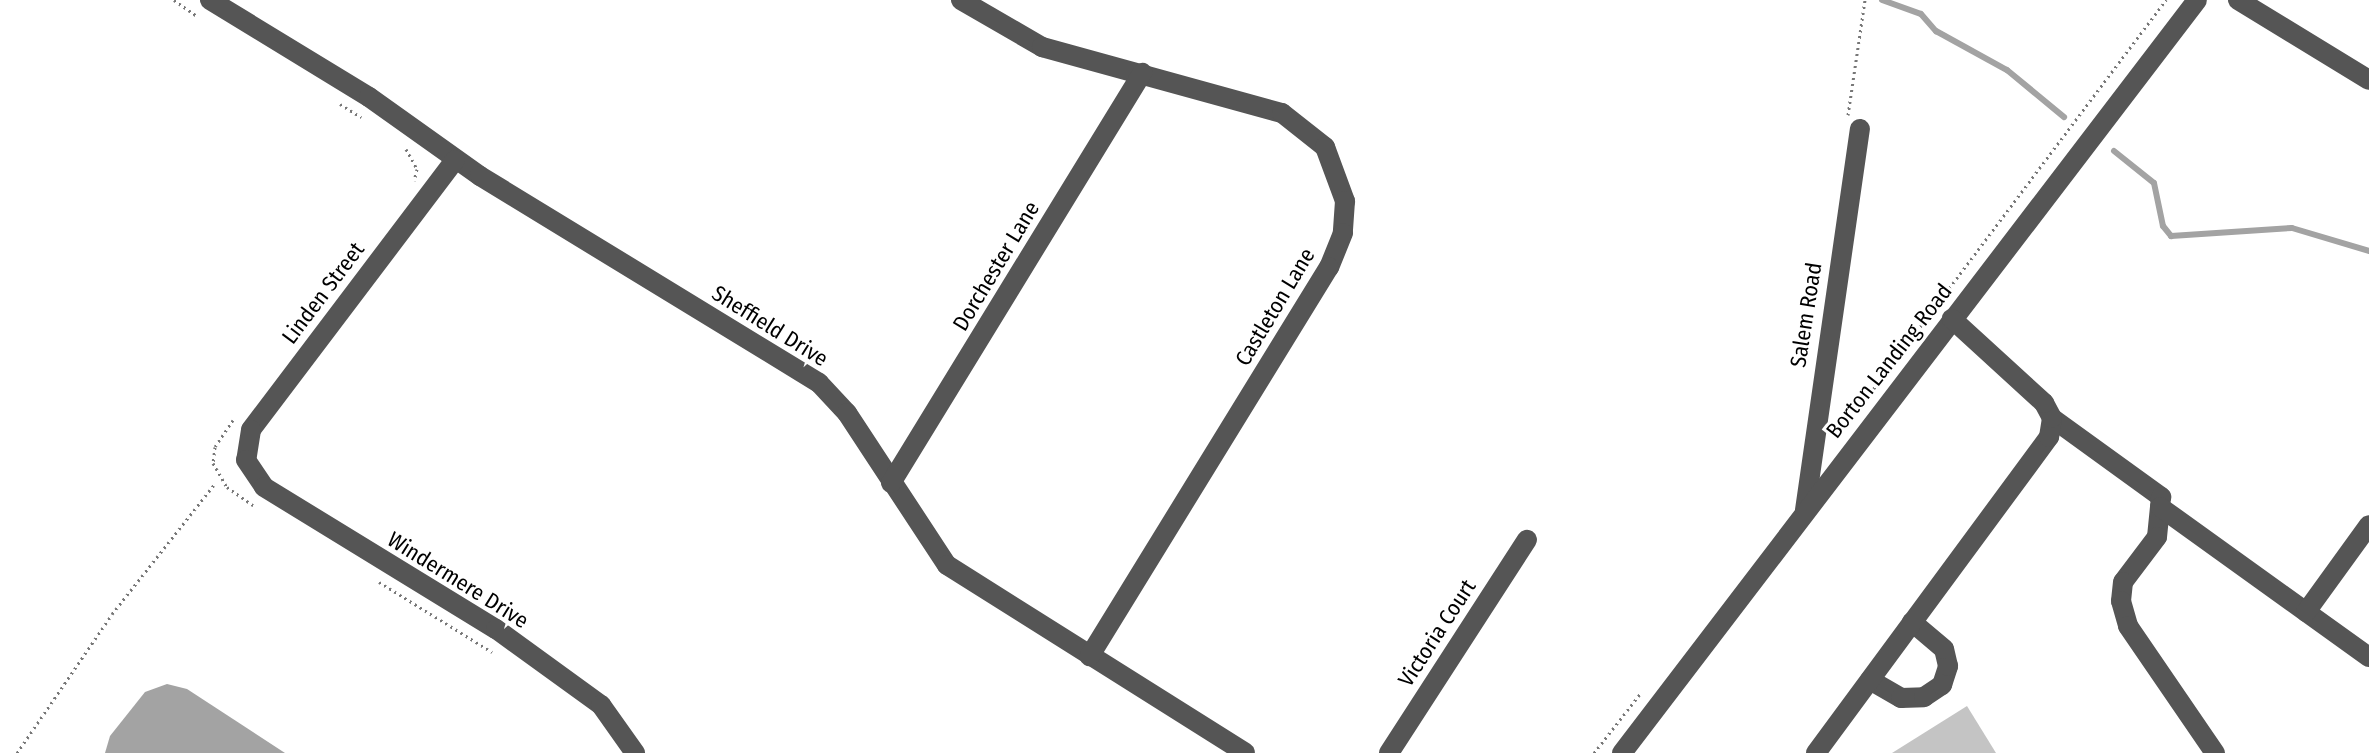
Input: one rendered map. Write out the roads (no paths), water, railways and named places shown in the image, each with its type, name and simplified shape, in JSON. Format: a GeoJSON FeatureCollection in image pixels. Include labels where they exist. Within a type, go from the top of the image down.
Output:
{"type":"FeatureCollection","features":[{"type":"Feature","properties":{"kind":"street","name":"Sheffield Drive"},"geometry":{"type":"LineString","coordinates":[[210,0],[369,97],[455,160],[819,383],[847,413],[947,565],[1245,753]]}},
{"type":"Feature","properties":{"kind":"street","name":"Castleton Lane"},"geometry":{"type":"LineString","coordinates":[[961,0],[1030,42],[1272,109],[1295,120],[1332,158],[1345,217],[1329,267],[1090,656]]}},
{"type":"Feature","properties":{"kind":"street","name":"Borton Landing Road"},"geometry":{"type":"LineString","coordinates":[[1622,753],[2197,0]]}},
{"type":"Feature","properties":{"kind":"street"},"geometry":{"type":"LineString","coordinates":[[2238,0],[2369,80]]}},
{"type":"Feature","properties":{"kind":"street","name":"Dorchester Lane"},"geometry":{"type":"LineString","coordinates":[[891,483],[1142,73]]}},
{"type":"Feature","properties":{"kind":"street","name":"Salem Road"},"geometry":{"type":"LineString","coordinates":[[1805,510],[1853,129]]}},
{"type":"Feature","properties":{"kind":"street","name":"Linden Street"},"geometry":{"type":"LineString","coordinates":[[246,460],[251,430],[455,160]]}},
{"type":"Feature","properties":{"kind":"street"},"geometry":{"type":"LineString","coordinates":[[1952,319],[2044,403],[2052,418],[2161,497],[2157,537],[2123,582],[2121,601],[2128,626],[2215,753]]}},
{"type":"Feature","properties":{"kind":"street"},"geometry":{"type":"LineString","coordinates":[[1816,753],[2049,437],[2052,418]]}},
{"type":"Feature","properties":{"kind":"street","name":"Windermere Drive"},"geometry":{"type":"LineString","coordinates":[[246,460],[264,487],[496,629],[601,705],[635,753]]}},
{"type":"Feature","properties":{"kind":"street"},"geometry":{"type":"LineString","coordinates":[[2160,507],[2369,657]]}},
{"type":"Feature","properties":{"kind":"street"},"geometry":{"type":"LineString","coordinates":[[2306,612],[2369,525]]}},
{"type":"Feature","properties":{"kind":"street","name":"Victoria Court"},"geometry":{"type":"LineString","coordinates":[[1389,753],[1527,540]]}},
{"type":"Feature","properties":{"kind":"street"},"geometry":{"type":"LineString","coordinates":[[1870,680],[1901,698],[1924,697],[1942,685],[1948,666],[1944,649],[1912,622]]}},
{"type":"Feature","properties":{"kind":"waterway"},"geometry":{"type":"LineString","coordinates":[[1882,0],[1921,14],[1936,31],[2007,70],[2064,117]]}},
{"type":"Feature","properties":{"kind":"waterway"},"geometry":{"type":"LineString","coordinates":[[2114,151],[2154,183],[2163,226],[2171,236],[2292,228],[2369,251]]}}]}
